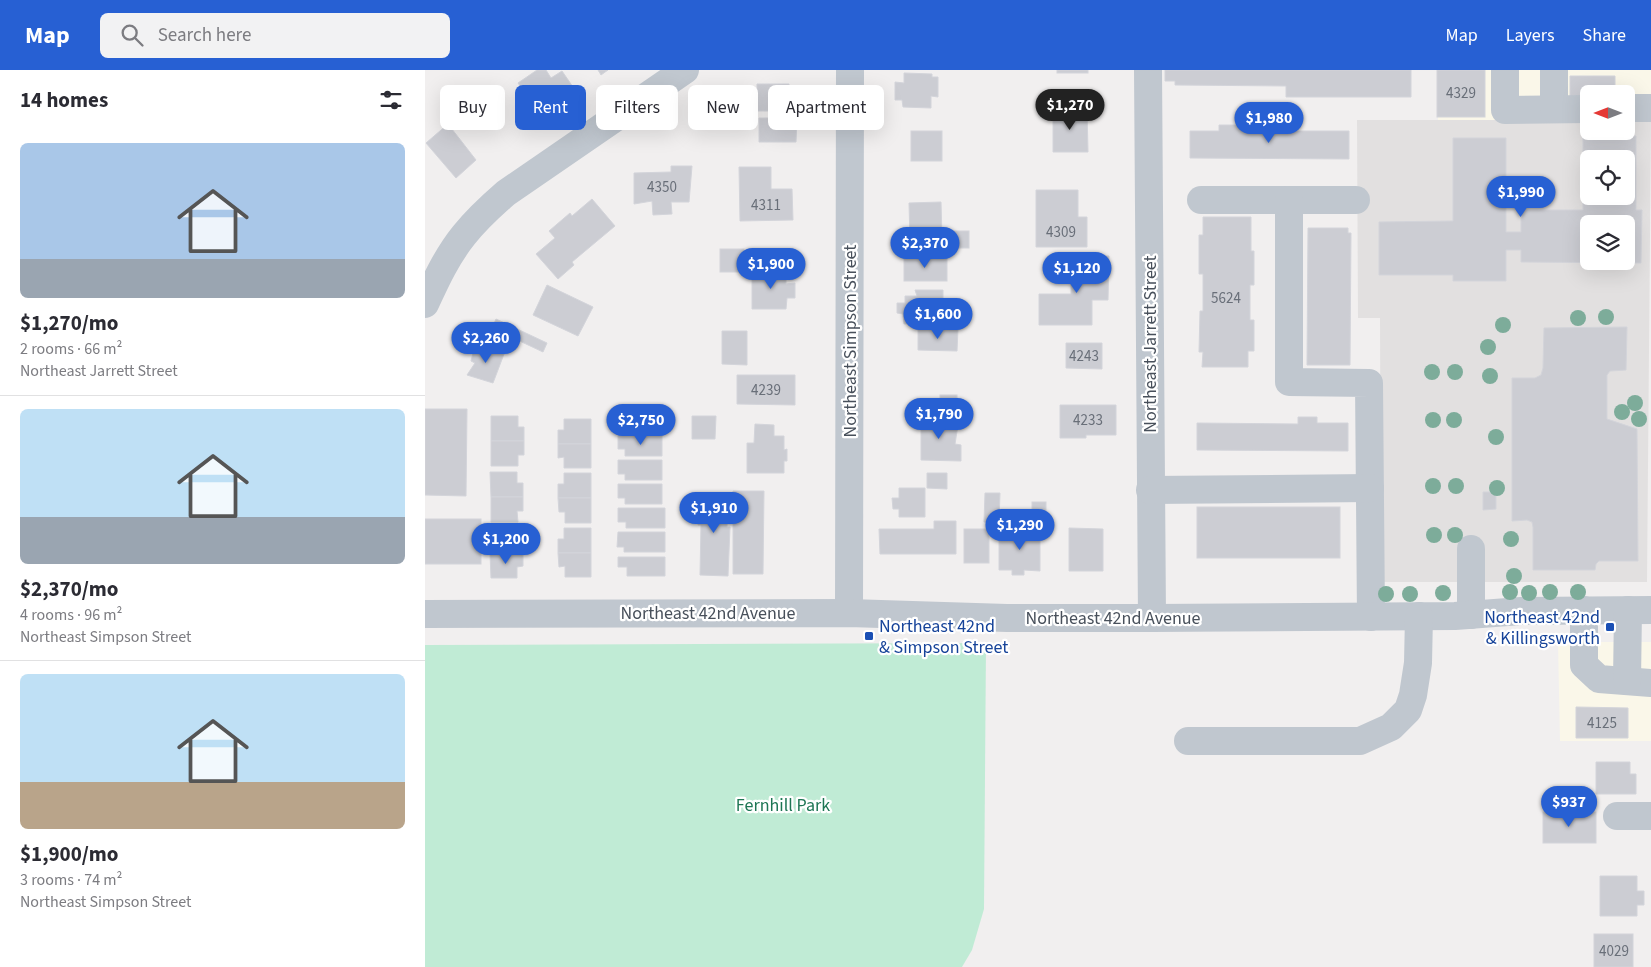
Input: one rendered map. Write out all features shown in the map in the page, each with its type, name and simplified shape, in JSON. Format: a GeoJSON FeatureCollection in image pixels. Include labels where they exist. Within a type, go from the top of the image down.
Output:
{"type":"FeatureCollection","features":[{"type":"Feature","properties":{"kind":"street"},"geometry":{"type":"LineString","coordinates":[[425,304],[449,256],[463,236],[506,193],[685,70]]}},
{"type":"Feature","properties":{"kind":"street","name":"Northeast Simpson Street"},"geometry":{"type":"LineString","coordinates":[[849,613],[850,70]]}},
{"type":"Feature","properties":{"kind":"street","name":"Northeast Jarrett Street"},"geometry":{"type":"LineString","coordinates":[[1149,70],[1152,618]]}},
{"type":"Feature","properties":{"kind":"street"},"geometry":{"type":"LineString","coordinates":[[1505,70],[1505,110],[1580,109]]}},
{"type":"Feature","properties":{"kind":"street"},"geometry":{"type":"LineString","coordinates":[[1554,70],[1554,109]]}},
{"type":"Feature","properties":{"kind":"street"},"geometry":{"type":"LineString","coordinates":[[1635,108],[1651,108]]}},
{"type":"Feature","properties":{"kind":"street"},"geometry":{"type":"LineString","coordinates":[[1201,200],[1356,200]]}},
{"type":"Feature","properties":{"kind":"street"},"geometry":{"type":"LineString","coordinates":[[1289,200],[1289,382],[1369,383],[1371,617]]}},
{"type":"Feature","properties":{"kind":"street"},"geometry":{"type":"LineString","coordinates":[[1150,490],[1370,488]]}},
{"type":"Feature","properties":{"kind":"street"},"geometry":{"type":"LineString","coordinates":[[1471,549],[1471,615]]}},
{"type":"Feature","properties":{"kind":"street"},"geometry":{"type":"LineString","coordinates":[[1584,610],[1584,665],[1599,679],[1639,682],[1640,610]]}},
{"type":"Feature","properties":{"kind":"street","name":"Northeast 42nd Avenue"},"geometry":{"type":"LineString","coordinates":[[425,614],[849,613],[1007,618],[1152,618],[1371,617],[1471,615],[1521,611],[1640,610]]}},
{"type":"Feature","properties":{"kind":"street"},"geometry":{"type":"LineString","coordinates":[[1188,742],[1360,742],[1391,727],[1408,710],[1413,695],[1418,663],[1419,616]]}},
{"type":"Feature","properties":{"kind":"street"},"geometry":{"type":"LineString","coordinates":[[1617,816],[1651,816]]}},
{"type":"Feature","properties":{"kind":"shaded area"},"geometry":{"type":"Polygon","coordinates":[[[1438,70],[1651,70],[1651,119],[1635,120],[1635,85],[1580,85],[1580,120],[1438,120],[1438,70]]]}},
{"type":"Feature","properties":{"kind":"shaded area"},"geometry":{"type":"Polygon","coordinates":[[[1651,119],[1647,582],[1381,582],[1380,318],[1358,318],[1357,120],[1580,120],[1580,140],[1635,140],[1635,120],[1651,119]]]}},
{"type":"Feature","properties":{"kind":"shaded area"},"geometry":{"type":"Polygon","coordinates":[[[1558,642],[1651,642],[1651,741],[1560,741],[1558,642]]]}},
{"type":"Feature","properties":{"kind":"green space","name":"Fernhill Park"},"geometry":{"type":"Polygon","coordinates":[[[986,643],[984,909],[972,950],[962,967],[425,967],[425,645],[986,643]]]}},
{"type":"Feature","properties":{"kind":"building"},"geometry":{"type":"Polygon","coordinates":[[[537,70],[546,70],[551,78],[562,71],[572,85],[519,85],[518,83],[537,70]]]}},
{"type":"Feature","properties":{"kind":"building"},"geometry":{"type":"Polygon","coordinates":[[[598,70],[608,70],[601,75],[598,70]]]}},
{"type":"Feature","properties":{"kind":"building"},"geometry":{"type":"Polygon","coordinates":[[[1057,70],[1088,70],[1088,73],[1057,73],[1057,70]]]}},
{"type":"Feature","properties":{"kind":"building"},"geometry":{"type":"Polygon","coordinates":[[[1165,70],[1411,70],[1411,97],[1286,97],[1286,86],[1175,85],[1175,81],[1165,81],[1165,70]]]}},
{"type":"Feature","properties":{"kind":"building"},"geometry":{"type":"Polygon","coordinates":[[[1437,70],[1485,70],[1485,117],[1437,117],[1437,70]]]}},
{"type":"Feature","properties":{"kind":"building"},"geometry":{"type":"Polygon","coordinates":[[[904,73],[932,74],[932,77],[938,77],[938,97],[931,96],[931,108],[903,107],[902,100],[895,100],[895,82],[904,83],[904,73]]]}},
{"type":"Feature","properties":{"kind":"building"},"geometry":{"type":"Polygon","coordinates":[[[1570,76],[1615,76],[1615,85],[1580,85],[1580,108],[1570,108],[1570,76]]]}},
{"type":"Feature","properties":{"kind":"building"},"geometry":{"type":"Polygon","coordinates":[[[789,84],[768,85],[768,111],[758,111],[757,85],[789,84]]]}},
{"type":"Feature","properties":{"kind":"building"},"geometry":{"type":"Polygon","coordinates":[[[1053,109],[1087,109],[1088,152],[1053,152],[1053,109]]]}},
{"type":"Feature","properties":{"kind":"building"},"geometry":{"type":"Polygon","coordinates":[[[759,118],[768,118],[768,130],[796,130],[796,142],[759,142],[759,118]]]}},
{"type":"Feature","properties":{"kind":"building"},"geometry":{"type":"Polygon","coordinates":[[[1219,125],[1245,125],[1245,131],[1349,131],[1349,159],[1190,158],[1190,131],[1219,131],[1219,125]]]}},
{"type":"Feature","properties":{"kind":"building"},"geometry":{"type":"Polygon","coordinates":[[[441,130],[453,130],[476,160],[456,178],[426,143],[441,130]]]}},
{"type":"Feature","properties":{"kind":"building"},"geometry":{"type":"Polygon","coordinates":[[[911,131],[942,131],[942,161],[911,161],[911,131]]]}},
{"type":"Feature","properties":{"kind":"building"},"geometry":{"type":"Polygon","coordinates":[[[1636,136],[1636,210],[1642,210],[1641,263],[1635,263],[1635,215],[1580,215],[1580,262],[1521,262],[1521,250],[1506,250],[1506,281],[1453,281],[1453,275],[1379,275],[1379,222],[1453,221],[1453,138],[1506,138],[1506,232],[1521,232],[1521,210],[1583,210],[1583,205],[1635,205],[1635,150],[1583,150],[1583,140],[1635,140],[1636,136]]]}},
{"type":"Feature","properties":{"kind":"building"},"geometry":{"type":"Polygon","coordinates":[[[671,166],[692,166],[689,202],[671,202],[672,214],[653,215],[652,201],[634,204],[634,173],[671,172],[671,166]]]}},
{"type":"Feature","properties":{"kind":"building"},"geometry":{"type":"Polygon","coordinates":[[[739,167],[771,167],[771,189],[792,189],[793,220],[740,221],[739,167]]]}},
{"type":"Feature","properties":{"kind":"building"},"geometry":{"type":"Polygon","coordinates":[[[1036,190],[1078,190],[1078,217],[1087,217],[1087,247],[1036,247],[1036,190]]]}},
{"type":"Feature","properties":{"kind":"building"},"geometry":{"type":"Polygon","coordinates":[[[592,199],[615,226],[572,262],[574,265],[558,279],[536,254],[555,238],[549,231],[570,213],[572,216],[592,199]]]}},
{"type":"Feature","properties":{"kind":"building"},"geometry":{"type":"Polygon","coordinates":[[[941,202],[942,238],[927,239],[927,243],[907,244],[907,241],[910,240],[909,203],[941,202]]]}},
{"type":"Feature","properties":{"kind":"building"},"geometry":{"type":"Polygon","coordinates":[[[1203,217],[1251,217],[1254,285],[1250,285],[1250,320],[1254,320],[1254,351],[1248,351],[1248,367],[1202,367],[1203,352],[1199,352],[1200,311],[1203,311],[1203,274],[1199,274],[1199,235],[1203,235],[1203,217]]]}},
{"type":"Feature","properties":{"kind":"building"},"geometry":{"type":"Polygon","coordinates":[[[1308,228],[1348,228],[1348,233],[1351,233],[1350,365],[1307,365],[1308,228]]]}},
{"type":"Feature","properties":{"kind":"building"},"geometry":{"type":"Polygon","coordinates":[[[946,231],[969,231],[969,248],[946,248],[946,231]]]}},
{"type":"Feature","properties":{"kind":"building"},"geometry":{"type":"Polygon","coordinates":[[[720,249],[744,249],[744,272],[720,272],[720,249]]]}},
{"type":"Feature","properties":{"kind":"building"},"geometry":{"type":"Polygon","coordinates":[[[1071,256],[1109,256],[1108,300],[1092,300],[1092,325],[1039,325],[1039,294],[1071,294],[1071,256]]]}},
{"type":"Feature","properties":{"kind":"building"},"geometry":{"type":"Polygon","coordinates":[[[904,257],[947,257],[947,281],[904,281],[904,257]]]}},
{"type":"Feature","properties":{"kind":"building"},"geometry":{"type":"Polygon","coordinates":[[[752,271],[786,271],[786,284],[795,283],[795,298],[787,298],[786,309],[752,309],[752,271]]]}},
{"type":"Feature","properties":{"kind":"building"},"geometry":{"type":"Polygon","coordinates":[[[547,285],[593,307],[578,336],[533,315],[547,285]]]}},
{"type":"Feature","properties":{"kind":"building"},"geometry":{"type":"Polygon","coordinates":[[[915,290],[943,290],[943,322],[904,324],[903,314],[897,313],[897,303],[905,303],[905,296],[917,296],[915,290]]]}},
{"type":"Feature","properties":{"kind":"building"},"geometry":{"type":"Polygon","coordinates":[[[496,319],[547,343],[543,352],[492,328],[496,319]]]}},
{"type":"Feature","properties":{"kind":"building"},"geometry":{"type":"Polygon","coordinates":[[[1627,327],[1626,370],[1610,371],[1607,375],[1607,419],[1637,429],[1638,561],[1599,561],[1596,564],[1595,570],[1533,570],[1532,522],[1527,520],[1512,521],[1512,378],[1535,378],[1541,375],[1543,368],[1544,328],[1627,327]]]}},
{"type":"Feature","properties":{"kind":"building"},"geometry":{"type":"Polygon","coordinates":[[[918,329],[958,329],[957,351],[918,350],[918,329]]]}},
{"type":"Feature","properties":{"kind":"building"},"geometry":{"type":"Polygon","coordinates":[[[722,331],[747,331],[747,365],[722,364],[722,331]]]}},
{"type":"Feature","properties":{"kind":"building"},"geometry":{"type":"Polygon","coordinates":[[[1066,343],[1102,343],[1102,369],[1066,368],[1066,343]]]}},
{"type":"Feature","properties":{"kind":"building"},"geometry":{"type":"Polygon","coordinates":[[[484,344],[504,354],[493,383],[467,375],[475,363],[471,361],[474,349],[479,352],[484,344]]]}},
{"type":"Feature","properties":{"kind":"building"},"geometry":{"type":"Polygon","coordinates":[[[737,375],[795,375],[795,405],[737,404],[737,375]]]}},
{"type":"Feature","properties":{"kind":"building"},"geometry":{"type":"Polygon","coordinates":[[[940,395],[957,395],[957,410],[940,410],[940,395]]]}},
{"type":"Feature","properties":{"kind":"building"},"geometry":{"type":"Polygon","coordinates":[[[1060,405],[1116,405],[1116,435],[1086,435],[1086,438],[1060,438],[1060,405]]]}},
{"type":"Feature","properties":{"kind":"building"},"geometry":{"type":"Polygon","coordinates":[[[425,409],[467,409],[466,496],[425,495],[425,409]]]}},
{"type":"Feature","properties":{"kind":"building"},"geometry":{"type":"Polygon","coordinates":[[[618,412],[661,412],[662,432],[625,432],[625,426],[618,426],[618,412]]]}},
{"type":"Feature","properties":{"kind":"building"},"geometry":{"type":"Polygon","coordinates":[[[491,416],[518,416],[518,427],[524,427],[524,441],[491,441],[491,416]]]}},
{"type":"Feature","properties":{"kind":"building"},"geometry":{"type":"Polygon","coordinates":[[[692,416],[716,416],[715,439],[692,439],[692,416]]]}},
{"type":"Feature","properties":{"kind":"building"},"geometry":{"type":"Polygon","coordinates":[[[1298,417],[1317,417],[1317,423],[1348,423],[1348,451],[1197,450],[1197,423],[1298,424],[1298,417]]]}},
{"type":"Feature","properties":{"kind":"building"},"geometry":{"type":"Polygon","coordinates":[[[921,418],[950,418],[949,425],[958,425],[955,444],[961,445],[961,461],[921,460],[921,418]]]}},
{"type":"Feature","properties":{"kind":"building"},"geometry":{"type":"Polygon","coordinates":[[[564,419],[591,419],[591,444],[558,444],[558,430],[564,430],[564,419]]]}},
{"type":"Feature","properties":{"kind":"building"},"geometry":{"type":"Polygon","coordinates":[[[755,424],[774,425],[774,436],[784,436],[784,450],[787,449],[787,461],[784,461],[784,473],[747,473],[747,443],[754,443],[755,424]]]}},
{"type":"Feature","properties":{"kind":"building"},"geometry":{"type":"Polygon","coordinates":[[[618,436],[662,436],[662,456],[625,456],[625,449],[618,449],[618,436]]]}},
{"type":"Feature","properties":{"kind":"building"},"geometry":{"type":"Polygon","coordinates":[[[491,441],[524,441],[524,455],[518,455],[518,466],[491,466],[491,441]]]}},
{"type":"Feature","properties":{"kind":"building"},"geometry":{"type":"Polygon","coordinates":[[[558,444],[591,444],[591,468],[564,468],[564,457],[558,458],[558,444]]]}},
{"type":"Feature","properties":{"kind":"building"},"geometry":{"type":"Polygon","coordinates":[[[618,460],[662,460],[662,480],[625,480],[625,474],[618,474],[618,460]]]}},
{"type":"Feature","properties":{"kind":"building"},"geometry":{"type":"Polygon","coordinates":[[[490,472],[517,472],[517,483],[523,483],[523,497],[491,497],[490,472]]]}},
{"type":"Feature","properties":{"kind":"building"},"geometry":{"type":"Polygon","coordinates":[[[564,473],[591,473],[591,498],[558,498],[558,484],[564,484],[564,473]]]}},
{"type":"Feature","properties":{"kind":"building"},"geometry":{"type":"Polygon","coordinates":[[[927,473],[947,473],[947,489],[927,488],[927,473]]]}},
{"type":"Feature","properties":{"kind":"building"},"geometry":{"type":"Polygon","coordinates":[[[618,484],[662,484],[662,504],[625,504],[625,498],[618,498],[618,484]]]}},
{"type":"Feature","properties":{"kind":"building"},"geometry":{"type":"Polygon","coordinates":[[[899,488],[925,488],[925,517],[899,517],[899,509],[893,509],[892,498],[899,498],[899,488]]]}},
{"type":"Feature","properties":{"kind":"building"},"geometry":{"type":"Polygon","coordinates":[[[733,491],[764,491],[763,574],[733,574],[733,491]]]}},
{"type":"Feature","properties":{"kind":"building"},"geometry":{"type":"Polygon","coordinates":[[[1483,492],[1496,492],[1496,509],[1483,510],[1483,492]]]}},
{"type":"Feature","properties":{"kind":"building"},"geometry":{"type":"Polygon","coordinates":[[[699,493],[728,494],[727,527],[730,527],[728,576],[700,575],[701,525],[698,525],[699,493]]]}},
{"type":"Feature","properties":{"kind":"building"},"geometry":{"type":"Polygon","coordinates":[[[985,493],[1000,493],[999,522],[984,522],[985,493]]]}},
{"type":"Feature","properties":{"kind":"building"},"geometry":{"type":"Polygon","coordinates":[[[491,497],[523,497],[523,511],[517,511],[518,522],[491,522],[491,497]]]}},
{"type":"Feature","properties":{"kind":"building"},"geometry":{"type":"Polygon","coordinates":[[[558,498],[591,498],[591,523],[565,523],[565,512],[559,512],[558,498]]]}},
{"type":"Feature","properties":{"kind":"building"},"geometry":{"type":"Polygon","coordinates":[[[1032,502],[1046,502],[1046,523],[1032,523],[1032,502]]]}},
{"type":"Feature","properties":{"kind":"building"},"geometry":{"type":"Polygon","coordinates":[[[1197,507],[1340,507],[1340,558],[1197,558],[1197,507]]]}},
{"type":"Feature","properties":{"kind":"building"},"geometry":{"type":"Polygon","coordinates":[[[618,508],[665,508],[665,528],[626,528],[626,522],[618,522],[618,508]]]}},
{"type":"Feature","properties":{"kind":"building"},"geometry":{"type":"Polygon","coordinates":[[[425,519],[481,519],[481,564],[425,564],[425,519]]]}},
{"type":"Feature","properties":{"kind":"building"},"geometry":{"type":"Polygon","coordinates":[[[934,521],[956,521],[956,554],[880,554],[879,529],[934,529],[934,521]]]}},
{"type":"Feature","properties":{"kind":"building"},"geometry":{"type":"Polygon","coordinates":[[[490,528],[517,528],[517,539],[523,539],[523,553],[490,553],[490,528]]]}},
{"type":"Feature","properties":{"kind":"building"},"geometry":{"type":"Polygon","coordinates":[[[564,528],[591,528],[591,553],[558,553],[558,539],[564,539],[564,528]]]}},
{"type":"Feature","properties":{"kind":"building"},"geometry":{"type":"Polygon","coordinates":[[[1069,528],[1103,529],[1103,571],[1069,571],[1069,528]]]}},
{"type":"Feature","properties":{"kind":"building"},"geometry":{"type":"Polygon","coordinates":[[[964,529],[989,529],[989,563],[964,563],[964,529]]]}},
{"type":"Feature","properties":{"kind":"building"},"geometry":{"type":"Polygon","coordinates":[[[999,531],[1040,531],[1040,571],[1024,570],[1024,575],[1012,575],[1012,570],[999,570],[999,531]]]}},
{"type":"Feature","properties":{"kind":"building"},"geometry":{"type":"Polygon","coordinates":[[[618,532],[665,532],[665,552],[624,552],[624,547],[617,547],[618,532]]]}},
{"type":"Feature","properties":{"kind":"building"},"geometry":{"type":"Polygon","coordinates":[[[490,553],[523,553],[523,566],[517,567],[517,578],[491,578],[490,553]]]}},
{"type":"Feature","properties":{"kind":"building"},"geometry":{"type":"Polygon","coordinates":[[[558,553],[591,553],[591,577],[565,577],[565,566],[559,567],[558,553]]]}},
{"type":"Feature","properties":{"kind":"building"},"geometry":{"type":"Polygon","coordinates":[[[618,557],[665,557],[665,576],[627,576],[627,567],[618,567],[618,557]]]}},
{"type":"Feature","properties":{"kind":"building"},"geometry":{"type":"Polygon","coordinates":[[[1576,707],[1628,708],[1628,738],[1576,738],[1576,707]]]}},
{"type":"Feature","properties":{"kind":"building"},"geometry":{"type":"Polygon","coordinates":[[[1596,762],[1630,762],[1630,774],[1636,774],[1636,794],[1596,794],[1596,762]]]}},
{"type":"Feature","properties":{"kind":"building"},"geometry":{"type":"Polygon","coordinates":[[[1543,812],[1596,812],[1596,843],[1543,843],[1543,812]]]}},
{"type":"Feature","properties":{"kind":"building"},"geometry":{"type":"Polygon","coordinates":[[[1600,876],[1637,876],[1637,891],[1644,891],[1644,905],[1637,905],[1637,916],[1600,916],[1600,876]]]}},
{"type":"Feature","properties":{"kind":"building"},"geometry":{"type":"Polygon","coordinates":[[[1594,934],[1633,934],[1633,967],[1594,967],[1594,934]]]}},
{"type":"Feature","properties":{"kind":"place","name":"Northeast 42nd & Killingsworth"},"geometry":{"type":"Point","coordinates":[1610,627]}},
{"type":"Feature","properties":{"kind":"place","name":"Northeast 42nd & Simpson Street"},"geometry":{"type":"Point","coordinates":[869,636]}}]}
